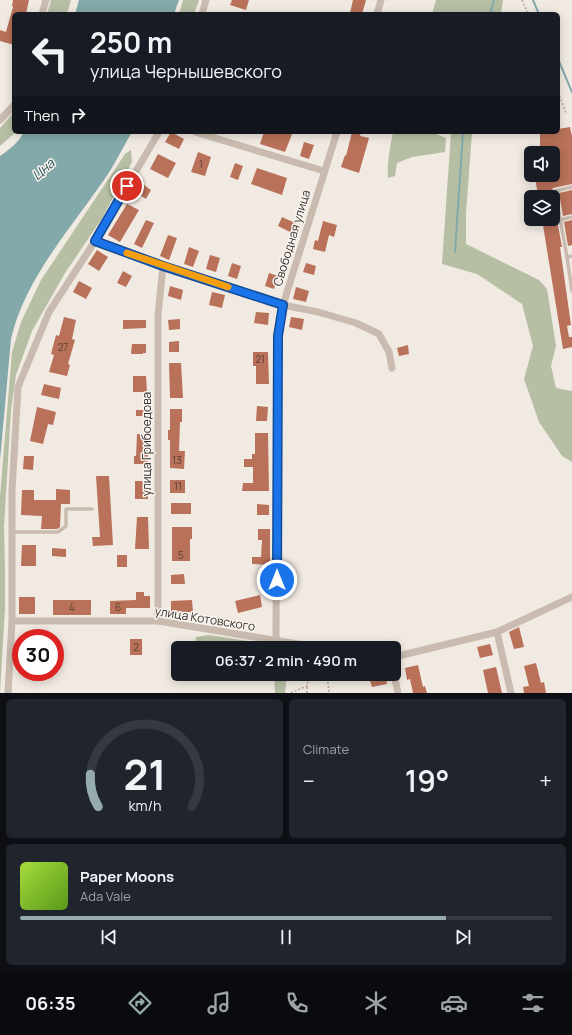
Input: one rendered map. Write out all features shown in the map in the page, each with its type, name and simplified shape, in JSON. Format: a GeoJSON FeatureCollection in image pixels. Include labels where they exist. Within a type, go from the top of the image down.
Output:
{"type":"FeatureCollection","features":[{"type":"Feature","properties":{"kind":"street"},"geometry":{"type":"LineString","coordinates":[[43,12],[46,0]]}},
{"type":"Feature","properties":{"kind":"street"},"geometry":{"type":"LineString","coordinates":[[203,12],[206,0]]}},
{"type":"Feature","properties":{"kind":"street"},"geometry":{"type":"LineString","coordinates":[[378,12],[381,0]]}},
{"type":"Feature","properties":{"kind":"street"},"geometry":{"type":"LineString","coordinates":[[0,120],[12,107]]}},
{"type":"Feature","properties":{"kind":"street"},"geometry":{"type":"LineString","coordinates":[[8,693],[12,621],[12,491],[18,387],[49,312],[95,241],[158,134]]}},
{"type":"Feature","properties":{"kind":"street"},"geometry":{"type":"LineString","coordinates":[[202,134],[324,171]]}},
{"type":"Feature","properties":{"kind":"street","name":"Свободная улица"},"geometry":{"type":"LineString","coordinates":[[276,641],[278,336],[283,305],[336,134]]}},
{"type":"Feature","properties":{"kind":"street"},"geometry":{"type":"LineString","coordinates":[[95,241],[163,266],[283,305],[318,312],[356,323],[379,334],[389,352],[392,368]]}},
{"type":"Feature","properties":{"kind":"street","name":"улица Грибоедова"},"geometry":{"type":"LineString","coordinates":[[158,622],[158,315],[163,266]]}},
{"type":"Feature","properties":{"kind":"street"},"geometry":{"type":"LineString","coordinates":[[401,655],[497,632],[572,597]]}},
{"type":"Feature","properties":{"kind":"street","name":"улица Котовского"},"geometry":{"type":"LineString","coordinates":[[12,621],[158,622],[276,641]]}},
{"type":"Feature","properties":{"kind":"street"},"geometry":{"type":"LineString","coordinates":[[497,632],[511,693]]}},
{"type":"Feature","properties":{"kind":"street"},"geometry":{"type":"LineString","coordinates":[[395,681],[398,693]]}},
{"type":"Feature","properties":{"kind":"lane"},"geometry":{"type":"LineString","coordinates":[[559,190],[572,187]]}},
{"type":"Feature","properties":{"kind":"lane"},"geometry":{"type":"LineString","coordinates":[[572,218],[560,220],[572,291]]}},
{"type":"Feature","properties":{"kind":"lane"},"geometry":{"type":"LineString","coordinates":[[567,257],[572,256]]}},
{"type":"Feature","properties":{"kind":"lane"},"geometry":{"type":"LineString","coordinates":[[12,532],[58,532],[66,526],[66,509],[92,509]]}},
{"type":"Feature","properties":{"kind":"path"},"geometry":{"type":"LineString","coordinates":[[522,0],[527,12]]}},
{"type":"Feature","properties":{"kind":"path"},"geometry":{"type":"LineString","coordinates":[[560,99],[566,113]]}},
{"type":"Feature","properties":{"kind":"path"},"geometry":{"type":"LineString","coordinates":[[307,693],[308,681]]}},
{"type":"Feature","properties":{"kind":"path"},"geometry":{"type":"LineString","coordinates":[[328,681],[329,693]]}},
{"type":"Feature","properties":{"kind":"path"},"geometry":{"type":"LineString","coordinates":[[291,693],[308,686]]}},
{"type":"Feature","properties":{"kind":"green space"},"geometry":{"type":"Polygon","coordinates":[[[51,0],[71,0],[68,12],[48,12],[51,0]]]}},
{"type":"Feature","properties":{"kind":"green space"},"geometry":{"type":"Polygon","coordinates":[[[183,0],[199,0],[195,12],[180,12],[183,0]]]}},
{"type":"Feature","properties":{"kind":"green space"},"geometry":{"type":"Polygon","coordinates":[[[436,0],[503,0],[501,12],[433,12],[436,0]]]}},
{"type":"Feature","properties":{"kind":"green space"},"geometry":{"type":"Polygon","coordinates":[[[12,114],[12,134],[14,134],[0,146],[0,128],[12,114]]]}},
{"type":"Feature","properties":{"kind":"green space"},"geometry":{"type":"Polygon","coordinates":[[[393,134],[436,134],[446,138],[445,152],[412,157],[397,163],[395,176],[388,178],[388,160],[393,134]]]}},
{"type":"Feature","properties":{"kind":"green space"},"geometry":{"type":"Polygon","coordinates":[[[451,134],[472,134],[466,214],[466,244],[539,280],[547,289],[556,346],[551,366],[556,388],[572,391],[572,462],[562,456],[539,422],[524,379],[533,346],[522,304],[477,274],[442,264],[451,134]]]}},
{"type":"Feature","properties":{"kind":"green space"},"geometry":{"type":"Polygon","coordinates":[[[131,150],[132,162],[101,220],[65,273],[32,331],[16,375],[11,410],[4,527],[5,608],[0,693],[0,496],[12,352],[21,322],[41,280],[125,154],[131,150]]]}},
{"type":"Feature","properties":{"kind":"green space"},"geometry":{"type":"Polygon","coordinates":[[[209,635],[248,641],[196,641],[196,637],[209,635]]]}},
{"type":"Feature","properties":{"kind":"green space"},"geometry":{"type":"Polygon","coordinates":[[[274,681],[286,681],[285,693],[275,693],[274,681]]]}},
{"type":"Feature","properties":{"kind":"water"},"geometry":{"type":"Polygon","coordinates":[[[79,0],[179,0],[175,12],[76,12],[79,0]]]}},
{"type":"Feature","properties":{"kind":"water","name":"Цна"},"geometry":{"type":"Polygon","coordinates":[[[23,134],[131,134],[104,181],[60,241],[36,278],[17,318],[11,339],[0,460],[0,156],[14,146],[23,134]]]}},
{"type":"Feature","properties":{"kind":"building"},"geometry":{"type":"Polygon","coordinates":[[[13,0],[29,0],[26,12],[12,12],[12,44],[0,41],[0,30],[6,32],[13,0]]]}},
{"type":"Feature","properties":{"kind":"building"},"geometry":{"type":"Polygon","coordinates":[[[232,0],[249,0],[246,10],[230,5],[232,0]]]}},
{"type":"Feature","properties":{"kind":"building"},"geometry":{"type":"Polygon","coordinates":[[[353,0],[366,0],[363,12],[350,12],[353,0]]]}},
{"type":"Feature","properties":{"kind":"building"},"geometry":{"type":"Polygon","coordinates":[[[570,127],[572,136],[572,184],[553,188],[552,190],[537,190],[536,182],[560,182],[560,146],[540,146],[540,134],[560,134],[560,129],[570,127]]]}},
{"type":"Feature","properties":{"kind":"building"},"geometry":{"type":"Polygon","coordinates":[[[170,134],[175,134],[184,139],[179,149],[165,142],[170,134]]]}},
{"type":"Feature","properties":{"kind":"building"},"geometry":{"type":"Polygon","coordinates":[[[263,134],[292,134],[285,152],[260,144],[263,134]]]}},
{"type":"Feature","properties":{"kind":"building"},"geometry":{"type":"Polygon","coordinates":[[[352,134],[360,134],[360,136],[369,138],[359,173],[341,167],[345,155],[346,156],[352,134]]]}},
{"type":"Feature","properties":{"kind":"building"},"geometry":{"type":"Polygon","coordinates":[[[304,142],[314,145],[309,159],[300,156],[304,142]]]}},
{"type":"Feature","properties":{"kind":"building"},"geometry":{"type":"Polygon","coordinates":[[[198,152],[211,157],[205,176],[191,172],[198,152]]]}},
{"type":"Feature","properties":{"kind":"building"},"geometry":{"type":"Polygon","coordinates":[[[158,154],[176,163],[168,178],[150,169],[158,154]]]}},
{"type":"Feature","properties":{"kind":"building"},"geometry":{"type":"Polygon","coordinates":[[[235,163],[243,166],[238,180],[230,177],[235,163]]]}},
{"type":"Feature","properties":{"kind":"building"},"geometry":{"type":"Polygon","coordinates":[[[257,168],[287,178],[282,195],[251,184],[257,168]]]}},
{"type":"Feature","properties":{"kind":"building"},"geometry":{"type":"Polygon","coordinates":[[[141,183],[151,190],[146,199],[135,192],[141,183]]]}},
{"type":"Feature","properties":{"kind":"building"},"geometry":{"type":"Polygon","coordinates":[[[572,190],[572,214],[563,216],[560,193],[572,190]]]}},
{"type":"Feature","properties":{"kind":"building"},"geometry":{"type":"Polygon","coordinates":[[[127,204],[139,210],[120,242],[108,235],[127,204]]]}},
{"type":"Feature","properties":{"kind":"building"},"geometry":{"type":"Polygon","coordinates":[[[282,217],[295,223],[290,232],[278,226],[282,217]]]}},
{"type":"Feature","properties":{"kind":"building"},"geometry":{"type":"Polygon","coordinates":[[[146,220],[154,223],[142,248],[134,244],[146,220]]]}},
{"type":"Feature","properties":{"kind":"building"},"geometry":{"type":"Polygon","coordinates":[[[572,220],[572,245],[568,246],[564,222],[572,220]]]}},
{"type":"Feature","properties":{"kind":"building"},"geometry":{"type":"Polygon","coordinates":[[[323,221],[337,225],[334,237],[329,235],[325,252],[313,249],[315,240],[318,241],[323,221]]]}},
{"type":"Feature","properties":{"kind":"building"},"geometry":{"type":"Polygon","coordinates":[[[543,226],[558,226],[562,247],[560,247],[571,325],[567,326],[569,337],[572,337],[572,347],[563,349],[543,226]]]}},
{"type":"Feature","properties":{"kind":"building"},"geometry":{"type":"Polygon","coordinates":[[[168,235],[177,238],[169,260],[160,256],[168,235]]]}},
{"type":"Feature","properties":{"kind":"building"},"geometry":{"type":"Polygon","coordinates":[[[189,247],[199,251],[193,267],[184,264],[189,247]]]}},
{"type":"Feature","properties":{"kind":"building"},"geometry":{"type":"Polygon","coordinates":[[[97,250],[108,257],[99,271],[88,264],[97,250]]]}},
{"type":"Feature","properties":{"kind":"building"},"geometry":{"type":"Polygon","coordinates":[[[210,255],[220,258],[216,272],[206,269],[210,255]]]}},
{"type":"Feature","properties":{"kind":"building"},"geometry":{"type":"Polygon","coordinates":[[[232,263],[241,266],[237,279],[228,276],[232,263]]]}},
{"type":"Feature","properties":{"kind":"building"},"geometry":{"type":"Polygon","coordinates":[[[306,263],[316,266],[314,275],[303,272],[306,263]]]}},
{"type":"Feature","properties":{"kind":"building"},"geometry":{"type":"Polygon","coordinates":[[[123,271],[132,276],[126,287],[117,283],[123,271]]]}},
{"type":"Feature","properties":{"kind":"building"},"geometry":{"type":"Polygon","coordinates":[[[269,273],[278,276],[274,289],[265,286],[269,273]]]}},
{"type":"Feature","properties":{"kind":"building"},"geometry":{"type":"Polygon","coordinates":[[[79,281],[92,288],[86,299],[73,292],[79,281]]]}},
{"type":"Feature","properties":{"kind":"building"},"geometry":{"type":"Polygon","coordinates":[[[170,286],[183,290],[181,300],[168,296],[170,286]]]}},
{"type":"Feature","properties":{"kind":"building"},"geometry":{"type":"Polygon","coordinates":[[[296,287],[309,291],[306,302],[293,299],[296,287]]]}},
{"type":"Feature","properties":{"kind":"building"},"geometry":{"type":"Polygon","coordinates":[[[212,292],[225,295],[222,308],[209,305],[212,292]]]}},
{"type":"Feature","properties":{"kind":"building"},"geometry":{"type":"Polygon","coordinates":[[[256,312],[269,313],[268,325],[254,323],[256,312]]]}},
{"type":"Feature","properties":{"kind":"building"},"geometry":{"type":"Polygon","coordinates":[[[64,317],[76,320],[72,339],[75,340],[68,364],[70,365],[67,376],[49,372],[54,355],[51,354],[56,335],[59,336],[64,317]]]}},
{"type":"Feature","properties":{"kind":"building"},"geometry":{"type":"Polygon","coordinates":[[[291,317],[304,319],[302,330],[289,327],[291,317]]]}},
{"type":"Feature","properties":{"kind":"building"},"geometry":{"type":"Polygon","coordinates":[[[180,319],[180,329],[169,330],[168,320],[180,319]]]}},
{"type":"Feature","properties":{"kind":"building"},"geometry":{"type":"Polygon","coordinates":[[[123,320],[146,320],[146,328],[123,329],[123,320]]]}},
{"type":"Feature","properties":{"kind":"building"},"geometry":{"type":"Polygon","coordinates":[[[179,341],[179,352],[169,352],[169,342],[179,341]]]}},
{"type":"Feature","properties":{"kind":"building"},"geometry":{"type":"Polygon","coordinates":[[[132,344],[146,344],[146,353],[131,354],[132,344]]]}},
{"type":"Feature","properties":{"kind":"building"},"geometry":{"type":"Polygon","coordinates":[[[408,345],[409,354],[399,356],[397,348],[408,345]]]}},
{"type":"Feature","properties":{"kind":"building"},"geometry":{"type":"Polygon","coordinates":[[[253,352],[268,352],[269,384],[256,384],[256,366],[253,366],[253,352]]]}},
{"type":"Feature","properties":{"kind":"building"},"geometry":{"type":"Polygon","coordinates":[[[169,363],[181,363],[183,398],[170,398],[169,363]]]}},
{"type":"Feature","properties":{"kind":"building"},"geometry":{"type":"Polygon","coordinates":[[[133,376],[146,376],[147,392],[133,392],[133,376]]]}},
{"type":"Feature","properties":{"kind":"building"},"geometry":{"type":"Polygon","coordinates":[[[44,384],[61,388],[59,399],[41,395],[44,384]]]}},
{"type":"Feature","properties":{"kind":"building"},"geometry":{"type":"Polygon","coordinates":[[[257,406],[268,407],[267,421],[256,421],[257,406]]]}},
{"type":"Feature","properties":{"kind":"building"},"geometry":{"type":"Polygon","coordinates":[[[37,407],[56,412],[53,425],[48,424],[43,444],[30,441],[37,407]]]}},
{"type":"Feature","properties":{"kind":"building"},"geometry":{"type":"Polygon","coordinates":[[[170,409],[182,409],[179,451],[185,451],[184,469],[170,468],[170,440],[168,440],[168,430],[170,430],[170,409]]]}},
{"type":"Feature","properties":{"kind":"building"},"geometry":{"type":"Polygon","coordinates":[[[136,410],[149,410],[149,416],[136,416],[136,410]]]}},
{"type":"Feature","properties":{"kind":"building"},"geometry":{"type":"Polygon","coordinates":[[[255,433],[268,433],[269,491],[242,491],[243,483],[253,483],[253,467],[244,467],[244,459],[252,459],[252,454],[255,454],[255,433]]]}},
{"type":"Feature","properties":{"kind":"building"},"geometry":{"type":"Polygon","coordinates":[[[137,434],[147,434],[148,464],[134,464],[137,434]]]}},
{"type":"Feature","properties":{"kind":"building"},"geometry":{"type":"Polygon","coordinates":[[[24,456],[34,456],[33,470],[23,469],[24,456]]]}},
{"type":"Feature","properties":{"kind":"building"},"geometry":{"type":"Polygon","coordinates":[[[96,476],[109,476],[113,545],[93,546],[92,537],[100,537],[96,476]]]}},
{"type":"Feature","properties":{"kind":"building"},"geometry":{"type":"Polygon","coordinates":[[[170,480],[185,480],[185,493],[170,493],[170,480]]]}},
{"type":"Feature","properties":{"kind":"building"},"geometry":{"type":"Polygon","coordinates":[[[135,481],[148,481],[148,499],[135,499],[135,481]]]}},
{"type":"Feature","properties":{"kind":"building"},"geometry":{"type":"Polygon","coordinates":[[[56,489],[70,490],[70,504],[61,504],[60,527],[57,529],[41,529],[42,516],[21,515],[22,490],[34,490],[34,500],[56,500],[56,489]]]}},
{"type":"Feature","properties":{"kind":"building"},"geometry":{"type":"Polygon","coordinates":[[[171,503],[191,503],[191,514],[171,514],[171,503]]]}},
{"type":"Feature","properties":{"kind":"building"},"geometry":{"type":"Polygon","coordinates":[[[257,504],[269,505],[269,515],[257,515],[257,504]]]}},
{"type":"Feature","properties":{"kind":"building"},"geometry":{"type":"Polygon","coordinates":[[[137,517],[148,517],[149,549],[135,549],[137,517]]]}},
{"type":"Feature","properties":{"kind":"building"},"geometry":{"type":"Polygon","coordinates":[[[172,527],[192,527],[192,539],[190,539],[190,561],[172,561],[172,527]]]}},
{"type":"Feature","properties":{"kind":"building"},"geometry":{"type":"Polygon","coordinates":[[[258,529],[270,529],[270,565],[252,564],[252,557],[261,557],[262,540],[258,540],[258,529]]]}},
{"type":"Feature","properties":{"kind":"building"},"geometry":{"type":"Polygon","coordinates":[[[22,545],[36,545],[36,566],[21,566],[22,545]]]}},
{"type":"Feature","properties":{"kind":"building"},"geometry":{"type":"Polygon","coordinates":[[[52,548],[66,549],[66,557],[52,556],[52,548]]]}},
{"type":"Feature","properties":{"kind":"building"},"geometry":{"type":"Polygon","coordinates":[[[117,555],[127,555],[127,567],[117,567],[117,555]]]}},
{"type":"Feature","properties":{"kind":"building"},"geometry":{"type":"Polygon","coordinates":[[[184,574],[185,584],[171,584],[171,575],[184,574]]]}},
{"type":"Feature","properties":{"kind":"building"},"geometry":{"type":"Polygon","coordinates":[[[136,592],[144,592],[144,596],[150,596],[150,608],[126,608],[126,614],[110,614],[110,601],[136,600],[136,592]]]}},
{"type":"Feature","properties":{"kind":"building"},"geometry":{"type":"Polygon","coordinates":[[[260,595],[262,607],[238,613],[235,601],[260,595]]]}},
{"type":"Feature","properties":{"kind":"building"},"geometry":{"type":"Polygon","coordinates":[[[19,597],[35,597],[35,614],[19,614],[19,597]]]}},
{"type":"Feature","properties":{"kind":"building"},"geometry":{"type":"Polygon","coordinates":[[[53,600],[91,600],[91,615],[53,615],[53,600]]]}},
{"type":"Feature","properties":{"kind":"building"},"geometry":{"type":"Polygon","coordinates":[[[192,600],[193,612],[171,612],[171,601],[192,600]]]}},
{"type":"Feature","properties":{"kind":"building"},"geometry":{"type":"Polygon","coordinates":[[[519,627],[524,647],[514,649],[509,632],[519,627]]]}},
{"type":"Feature","properties":{"kind":"building"},"geometry":{"type":"Polygon","coordinates":[[[130,639],[142,639],[142,655],[130,655],[130,639]]]}},
{"type":"Feature","properties":{"kind":"building"},"geometry":{"type":"Polygon","coordinates":[[[490,644],[493,655],[480,658],[477,647],[490,644]]]}},
{"type":"Feature","properties":{"kind":"building"},"geometry":{"type":"Polygon","coordinates":[[[536,663],[541,683],[544,682],[546,693],[524,693],[523,687],[529,686],[524,666],[536,663]]]}},
{"type":"Feature","properties":{"kind":"building"},"geometry":{"type":"Polygon","coordinates":[[[418,665],[423,687],[425,686],[427,693],[413,693],[410,679],[407,680],[405,668],[418,665]]]}},
{"type":"Feature","properties":{"kind":"building"},"geometry":{"type":"Polygon","coordinates":[[[496,667],[502,693],[488,693],[483,670],[496,667]]]}},
{"type":"Feature","properties":{"kind":"building"},"geometry":{"type":"Polygon","coordinates":[[[370,681],[386,681],[387,684],[372,687],[370,681]]]}},
{"type":"Feature","properties":{"kind":"waterway"},"geometry":{"type":"LineString","coordinates":[[491,12],[494,0]]}},
{"type":"Feature","properties":{"kind":"waterway"},"geometry":{"type":"LineString","coordinates":[[533,0],[538,12]]}},
{"type":"Feature","properties":{"kind":"waterway"},"geometry":{"type":"LineString","coordinates":[[560,64],[572,92]]}},
{"type":"Feature","properties":{"kind":"waterway"},"geometry":{"type":"LineString","coordinates":[[455,252],[463,134]]}},
{"type":"Feature","properties":{"kind":"slow traffic"},"geometry":{"type":"LineString","coordinates":[[127,253],[228,287]]}},
{"type":"Feature","properties":{"kind":"route"},"geometry":{"type":"LineString","coordinates":[[127,186],[95,241],[163,266],[283,305],[278,336],[277,580]]}}]}
